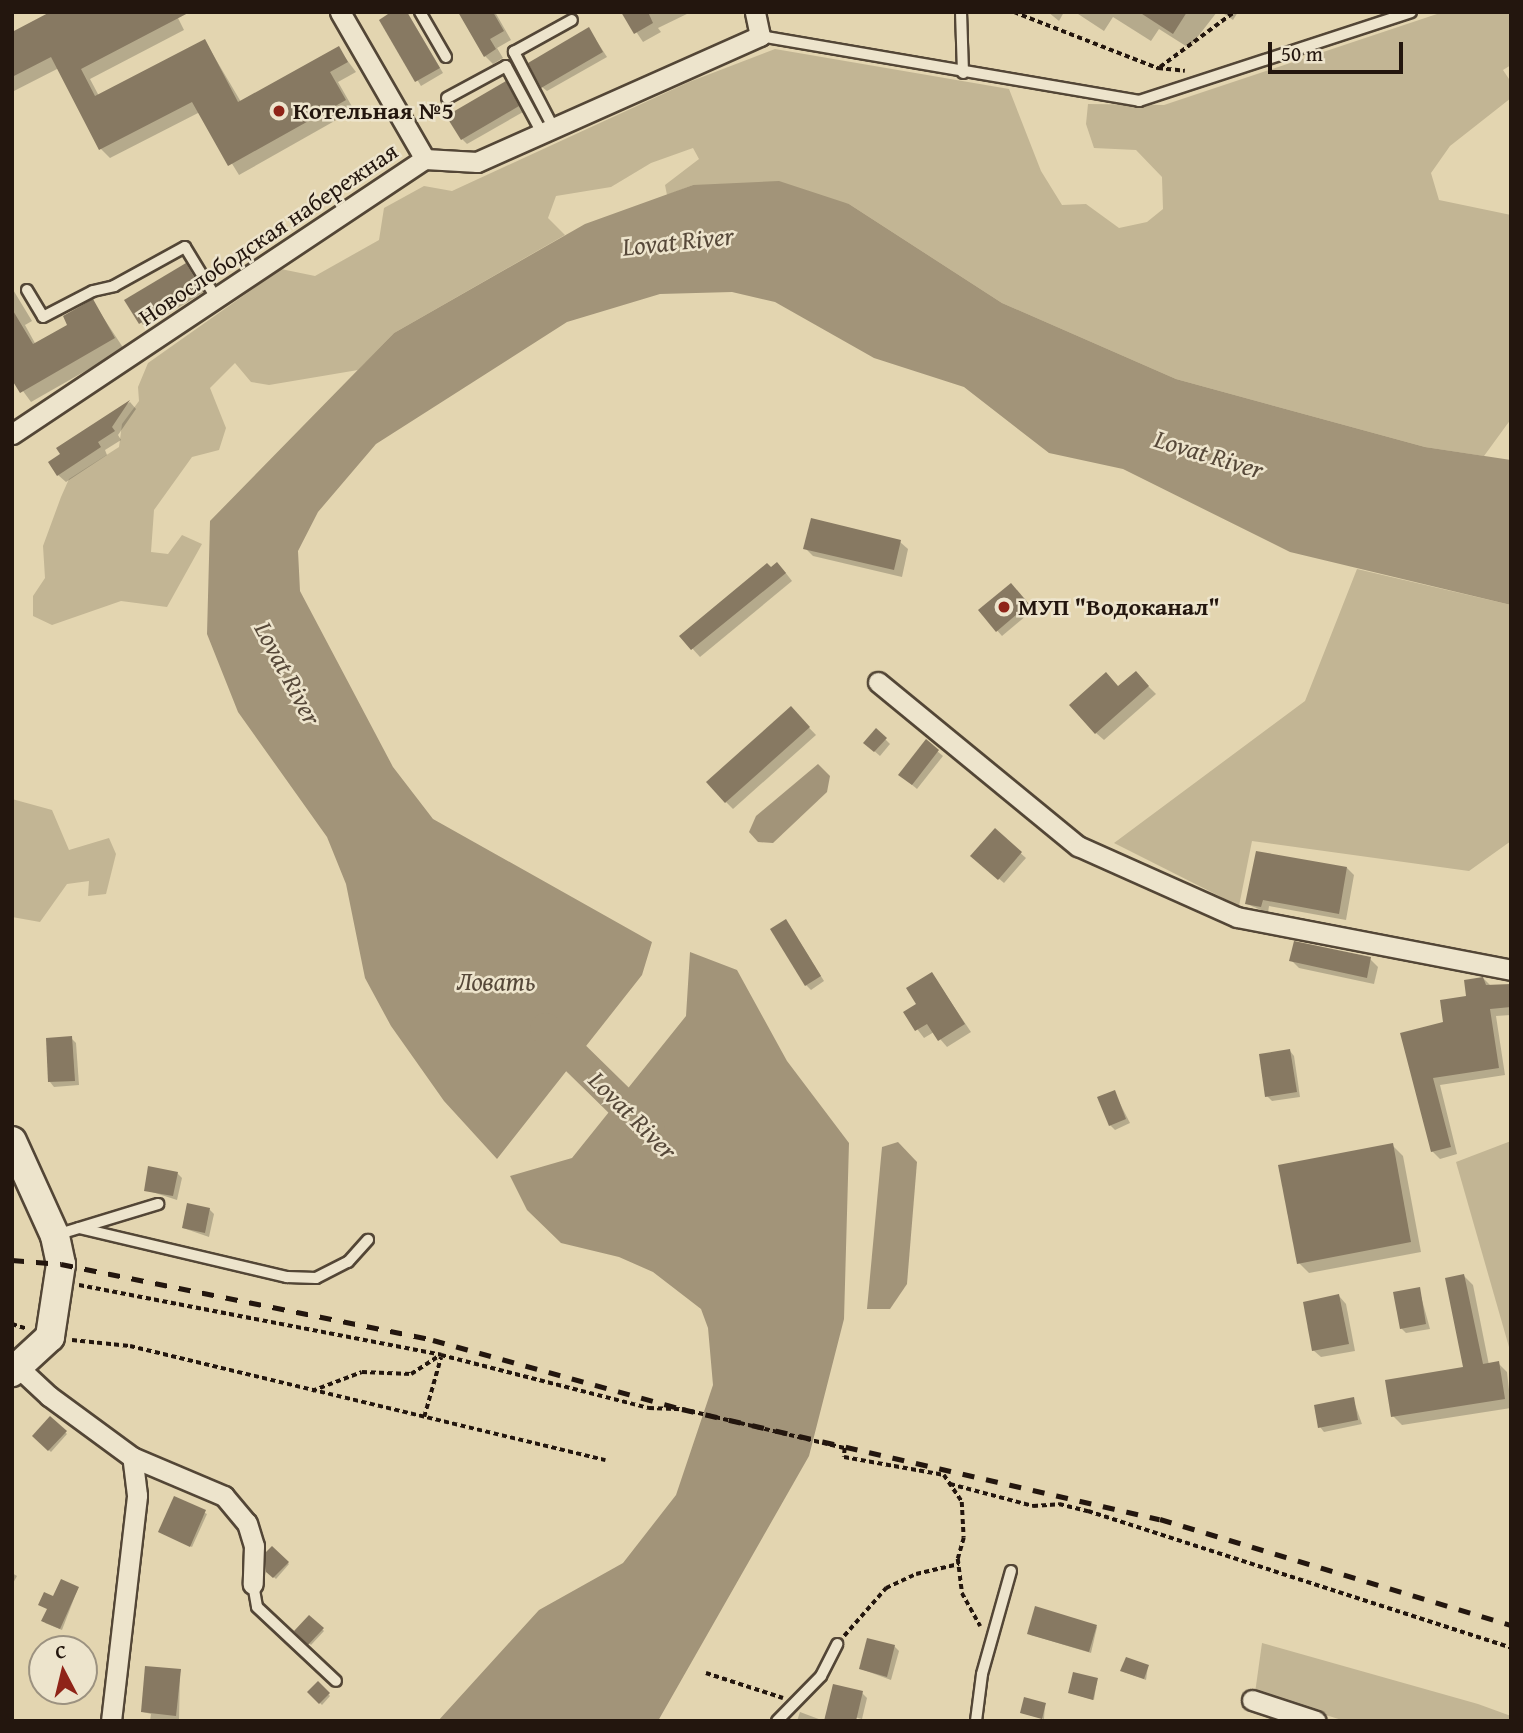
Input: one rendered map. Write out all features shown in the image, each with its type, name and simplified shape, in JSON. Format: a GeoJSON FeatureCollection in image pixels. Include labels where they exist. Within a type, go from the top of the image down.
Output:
{"type":"FeatureCollection","features":[{"type":"Feature","properties":{"kind":"street"},"geometry":{"type":"LineString","coordinates":[[755,12],[760,36]]}},
{"type":"Feature","properties":{"kind":"street"},"geometry":{"type":"LineString","coordinates":[[344,14],[425,159]]}},
{"type":"Feature","properties":{"kind":"street","name":"Новослободская набережная"},"geometry":{"type":"LineString","coordinates":[[12,434],[425,159],[477,162],[760,36]]}},
{"type":"Feature","properties":{"kind":"street"},"geometry":{"type":"LineString","coordinates":[[878,682],[1078,846],[1237,917],[1511,971]]}},
{"type":"Feature","properties":{"kind":"street"},"geometry":{"type":"LineString","coordinates":[[12,1141],[67,1232],[50,1337],[15,1373],[132,1457],[224,1496],[247,1524],[254,1546],[253,1584]]}},
{"type":"Feature","properties":{"kind":"street"},"geometry":{"type":"LineString","coordinates":[[111,1721],[137,1495],[132,1457]]}},
{"type":"Feature","properties":{"kind":"street"},"geometry":{"type":"LineString","coordinates":[[1252,1700],[1316,1721]]}},
{"type":"Feature","properties":{"kind":"lane"},"geometry":{"type":"LineString","coordinates":[[420,12],[446,57]]}},
{"type":"Feature","properties":{"kind":"lane"},"geometry":{"type":"LineString","coordinates":[[961,12],[963,73]]}},
{"type":"Feature","properties":{"kind":"lane"},"geometry":{"type":"LineString","coordinates":[[760,36],[963,73],[1139,101],[1411,12]]}},
{"type":"Feature","properties":{"kind":"lane"},"geometry":{"type":"LineString","coordinates":[[548,130],[514,52],[572,20]]}},
{"type":"Feature","properties":{"kind":"lane"},"geometry":{"type":"LineString","coordinates":[[447,98],[506,66],[548,130]]}},
{"type":"Feature","properties":{"kind":"lane"},"geometry":{"type":"LineString","coordinates":[[27,290],[43,317],[93,291],[114,286],[185,247],[216,298]]}},
{"type":"Feature","properties":{"kind":"lane"},"geometry":{"type":"LineString","coordinates":[[67,1232],[158,1204]]}},
{"type":"Feature","properties":{"kind":"lane"},"geometry":{"type":"LineString","coordinates":[[67,1232],[287,1277],[316,1278],[348,1262],[368,1240]]}},
{"type":"Feature","properties":{"kind":"lane"},"geometry":{"type":"LineString","coordinates":[[976,1721],[989,1651],[1011,1571]]}},
{"type":"Feature","properties":{"kind":"lane"},"geometry":{"type":"LineString","coordinates":[[253,1584],[257,1607],[336,1681]]}},
{"type":"Feature","properties":{"kind":"lane"},"geometry":{"type":"LineString","coordinates":[[777,1721],[821,1676],[837,1644]]}},
{"type":"Feature","properties":{"kind":"path"},"geometry":{"type":"LineString","coordinates":[[1014,12],[1158,68],[1206,79]]}},
{"type":"Feature","properties":{"kind":"path"},"geometry":{"type":"LineString","coordinates":[[1158,68],[1234,12]]}},
{"type":"Feature","properties":{"kind":"path"},"geometry":{"type":"LineString","coordinates":[[60,1276],[441,1355],[649,1408],[682,1409],[845,1448],[844,1457],[944,1475],[962,1502],[959,1564],[962,1593],[978,1617],[989,1651]]}},
{"type":"Feature","properties":{"kind":"path"},"geometry":{"type":"LineString","coordinates":[[50,1337],[130,1346],[606,1460]]}},
{"type":"Feature","properties":{"kind":"path"},"geometry":{"type":"LineString","coordinates":[[312,1391],[362,1372],[411,1374],[441,1355]]}},
{"type":"Feature","properties":{"kind":"path"},"geometry":{"type":"LineString","coordinates":[[424,1417],[441,1355]]}},
{"type":"Feature","properties":{"kind":"path"},"geometry":{"type":"LineString","coordinates":[[950,1484],[1033,1506],[1059,1504],[1087,1511],[1511,1648]]}},
{"type":"Feature","properties":{"kind":"path"},"geometry":{"type":"LineString","coordinates":[[837,1644],[886,1588],[916,1574],[959,1564]]}},
{"type":"Feature","properties":{"kind":"path"},"geometry":{"type":"LineString","coordinates":[[706,1673],[795,1702]]}},
{"type":"Feature","properties":{"kind":"shaded area"},"geometry":{"type":"Polygon","coordinates":[[[1443,12],[1511,12],[1511,65],[1503,70],[1511,82],[1511,98],[1450,146],[1431,173],[1439,200],[1511,215],[1511,419],[1484,456],[1425,447],[1176,379],[1002,303],[849,204],[693,185],[667,195],[665,185],[699,159],[693,148],[651,163],[611,187],[556,196],[548,218],[565,235],[394,333],[358,370],[269,385],[251,382],[235,363],[210,388],[226,428],[219,450],[192,457],[154,510],[151,552],[168,554],[182,535],[202,544],[167,607],[121,601],[52,625],[33,616],[33,596],[45,578],[43,546],[69,479],[119,447],[122,424],[139,401],[138,387],[148,363],[281,269],[315,276],[379,240],[384,208],[424,186],[452,191],[689,82],[775,49],[1009,89],[1041,171],[1062,205],[1086,204],[1119,228],[1147,222],[1163,209],[1162,177],[1136,150],[1094,148],[1086,124],[1088,104],[1164,105],[1443,12]]]}},
{"type":"Feature","properties":{"kind":"shaded area"},"geometry":{"type":"Polygon","coordinates":[[[1357,569],[1511,605],[1511,841],[1469,871],[1252,841],[1239,906],[1114,843],[1305,701],[1357,569]]]}},
{"type":"Feature","properties":{"kind":"shaded area"},"geometry":{"type":"Polygon","coordinates":[[[12,799],[52,810],[69,850],[109,838],[116,854],[106,894],[88,896],[89,881],[67,884],[40,922],[12,917],[12,799]]]}},
{"type":"Feature","properties":{"kind":"shaded area"},"geometry":{"type":"Polygon","coordinates":[[[1511,1141],[1511,1354],[1456,1162],[1511,1141]]]}},
{"type":"Feature","properties":{"kind":"shaded area"},"geometry":{"type":"Polygon","coordinates":[[[1262,1643],[1478,1704],[1511,1716],[1511,1721],[1345,1721],[1255,1693],[1262,1643]]]}},
{"type":"Feature","properties":{"kind":"water","name":"Ловать"},"geometry":{"type":"Polygon","coordinates":[[[779,181],[849,204],[1002,303],[1176,379],[1425,447],[1511,460],[1511,605],[1290,552],[1123,469],[1049,453],[964,387],[874,358],[775,302],[732,292],[660,294],[567,322],[376,444],[318,512],[298,551],[300,591],[393,767],[433,819],[652,942],[642,975],[497,1159],[444,1101],[391,1026],[365,978],[346,884],[327,837],[238,712],[207,634],[210,521],[394,333],[585,224],[693,185],[779,181]]]}},
{"type":"Feature","properties":{"kind":"water"},"geometry":{"type":"Polygon","coordinates":[[[818,764],[830,776],[827,792],[773,843],[758,842],[749,832],[756,816],[818,764]]]}},
{"type":"Feature","properties":{"kind":"water"},"geometry":{"type":"Polygon","coordinates":[[[690,952],[737,970],[787,1061],[849,1143],[844,1319],[809,1456],[658,1721],[438,1721],[539,1610],[623,1563],[676,1495],[713,1385],[708,1328],[701,1309],[653,1272],[619,1257],[561,1243],[527,1210],[510,1176],[572,1158],[686,1016],[690,952]]]}},
{"type":"Feature","properties":{"kind":"water"},"geometry":{"type":"Polygon","coordinates":[[[898,1142],[917,1162],[907,1284],[890,1309],[867,1309],[882,1147],[898,1142]]]}},
{"type":"Feature","properties":{"kind":"building"},"geometry":{"type":"Polygon","coordinates":[[[50,12],[190,12],[81,69],[95,96],[205,39],[238,102],[339,46],[348,62],[330,72],[346,100],[228,166],[192,102],[99,150],[51,57],[12,77],[12,32],[50,12]]]}},
{"type":"Feature","properties":{"kind":"building"},"geometry":{"type":"Polygon","coordinates":[[[391,12],[407,12],[440,68],[415,82],[379,20],[391,12]]]}},
{"type":"Feature","properties":{"kind":"building"},"geometry":{"type":"Polygon","coordinates":[[[458,12],[493,12],[504,31],[490,39],[496,49],[484,57],[458,12]]]}},
{"type":"Feature","properties":{"kind":"building"},"geometry":{"type":"Polygon","coordinates":[[[621,12],[648,12],[653,23],[634,34],[621,12]]]}},
{"type":"Feature","properties":{"kind":"building"},"geometry":{"type":"Polygon","coordinates":[[[1139,12],[1187,12],[1173,34],[1139,12]]]}},
{"type":"Feature","properties":{"kind":"building"},"geometry":{"type":"Polygon","coordinates":[[[589,27],[603,52],[541,88],[528,63],[589,27]]]}},
{"type":"Feature","properties":{"kind":"building"},"geometry":{"type":"Polygon","coordinates":[[[506,81],[519,106],[461,140],[446,116],[506,81]]]}},
{"type":"Feature","properties":{"kind":"building"},"geometry":{"type":"Polygon","coordinates":[[[186,263],[200,287],[139,324],[124,300],[186,263]]]}},
{"type":"Feature","properties":{"kind":"building"},"geometry":{"type":"Polygon","coordinates":[[[93,299],[115,338],[20,393],[12,380],[12,309],[33,344],[67,325],[63,316],[93,299]]]}},
{"type":"Feature","properties":{"kind":"building"},"geometry":{"type":"Polygon","coordinates":[[[130,400],[112,427],[115,431],[98,442],[101,447],[57,476],[48,462],[60,454],[56,448],[130,400]]]}},
{"type":"Feature","properties":{"kind":"building"},"geometry":{"type":"Polygon","coordinates":[[[811,518],[901,540],[894,570],[803,549],[811,518]]]}},
{"type":"Feature","properties":{"kind":"building"},"geometry":{"type":"Polygon","coordinates":[[[777,562],[786,573],[691,650],[679,636],[767,563],[771,567],[777,562]]]}},
{"type":"Feature","properties":{"kind":"building","name":"МУП \"Водоканал\""},"geometry":{"type":"Polygon","coordinates":[[[1011,583],[1029,604],[996,632],[978,610],[1011,583]]]}},
{"type":"Feature","properties":{"kind":"building"},"geometry":{"type":"Polygon","coordinates":[[[1136,671],[1149,686],[1095,734],[1069,705],[1106,672],[1118,686],[1136,671]]]}},
{"type":"Feature","properties":{"kind":"building"},"geometry":{"type":"Polygon","coordinates":[[[791,706],[810,727],[725,803],[706,782],[791,706]]]}},
{"type":"Feature","properties":{"kind":"building"},"geometry":{"type":"Polygon","coordinates":[[[876,728],[887,738],[874,752],[863,743],[876,728]]]}},
{"type":"Feature","properties":{"kind":"building"},"geometry":{"type":"Polygon","coordinates":[[[926,739],[939,750],[912,785],[898,775],[926,739]]]}},
{"type":"Feature","properties":{"kind":"building"},"geometry":{"type":"Polygon","coordinates":[[[995,828],[1022,852],[998,880],[970,856],[995,828]]]}},
{"type":"Feature","properties":{"kind":"building"},"geometry":{"type":"Polygon","coordinates":[[[1256,851],[1347,867],[1339,914],[1263,900],[1261,907],[1245,904],[1256,851]]]}},
{"type":"Feature","properties":{"kind":"building"},"geometry":{"type":"Polygon","coordinates":[[[786,919],[821,976],[805,986],[770,929],[786,919]]]}},
{"type":"Feature","properties":{"kind":"building"},"geometry":{"type":"Polygon","coordinates":[[[1294,941],[1371,957],[1367,978],[1289,961],[1294,941]]]}},
{"type":"Feature","properties":{"kind":"building"},"geometry":{"type":"Polygon","coordinates":[[[932,972],[965,1024],[938,1041],[927,1024],[915,1031],[903,1012],[916,1004],[906,988],[932,972]]]}},
{"type":"Feature","properties":{"kind":"building"},"geometry":{"type":"Polygon","coordinates":[[[1483,977],[1486,985],[1511,984],[1511,1007],[1490,1009],[1499,1068],[1433,1078],[1451,1147],[1431,1152],[1400,1033],[1443,1022],[1440,1000],[1466,996],[1464,980],[1483,977]]]}},
{"type":"Feature","properties":{"kind":"building"},"geometry":{"type":"Polygon","coordinates":[[[72,1036],[75,1081],[48,1082],[46,1038],[72,1036]]]}},
{"type":"Feature","properties":{"kind":"building"},"geometry":{"type":"Polygon","coordinates":[[[1290,1049],[1297,1092],[1265,1097],[1259,1054],[1290,1049]]]}},
{"type":"Feature","properties":{"kind":"building"},"geometry":{"type":"Polygon","coordinates":[[[1115,1090],[1126,1119],[1109,1126],[1097,1097],[1115,1090]]]}},
{"type":"Feature","properties":{"kind":"building"},"geometry":{"type":"Polygon","coordinates":[[[1393,1143],[1411,1242],[1297,1264],[1278,1165],[1393,1143]]]}},
{"type":"Feature","properties":{"kind":"building"},"geometry":{"type":"Polygon","coordinates":[[[148,1166],[178,1172],[173,1196],[144,1191],[148,1166]]]}},
{"type":"Feature","properties":{"kind":"building"},"geometry":{"type":"Polygon","coordinates":[[[187,1203],[210,1208],[205,1233],[182,1228],[187,1203]]]}},
{"type":"Feature","properties":{"kind":"building"},"geometry":{"type":"Polygon","coordinates":[[[1464,1274],[1483,1364],[1499,1361],[1505,1399],[1391,1417],[1385,1380],[1463,1367],[1445,1278],[1464,1274]]]}},
{"type":"Feature","properties":{"kind":"building"},"geometry":{"type":"Polygon","coordinates":[[[1420,1287],[1426,1324],[1400,1329],[1393,1292],[1420,1287]]]}},
{"type":"Feature","properties":{"kind":"building"},"geometry":{"type":"Polygon","coordinates":[[[1339,1294],[1349,1344],[1312,1351],[1303,1302],[1339,1294]]]}},
{"type":"Feature","properties":{"kind":"building"},"geometry":{"type":"Polygon","coordinates":[[[1354,1397],[1358,1420],[1318,1428],[1314,1405],[1354,1397]]]}},
{"type":"Feature","properties":{"kind":"building"},"geometry":{"type":"Polygon","coordinates":[[[50,1416],[67,1431],[48,1451],[32,1436],[50,1416]]]}},
{"type":"Feature","properties":{"kind":"building"},"geometry":{"type":"Polygon","coordinates":[[[174,1496],[206,1510],[190,1547],[158,1532],[174,1496]]]}},
{"type":"Feature","properties":{"kind":"building"},"geometry":{"type":"Polygon","coordinates":[[[272,1546],[289,1562],[273,1578],[266,1572],[266,1552],[272,1546]]]}},
{"type":"Feature","properties":{"kind":"building"},"geometry":{"type":"Polygon","coordinates":[[[61,1579],[79,1587],[60,1629],[41,1621],[47,1609],[38,1605],[44,1592],[53,1596],[61,1579]]]}},
{"type":"Feature","properties":{"kind":"building"},"geometry":{"type":"Polygon","coordinates":[[[1035,1606],[1097,1625],[1089,1652],[1027,1634],[1035,1606]]]}},
{"type":"Feature","properties":{"kind":"building"},"geometry":{"type":"Polygon","coordinates":[[[309,1615],[324,1628],[308,1645],[294,1631],[309,1615]]]}},
{"type":"Feature","properties":{"kind":"building"},"geometry":{"type":"Polygon","coordinates":[[[867,1638],[895,1645],[887,1677],[859,1669],[867,1638]]]}},
{"type":"Feature","properties":{"kind":"building"},"geometry":{"type":"Polygon","coordinates":[[[1126,1657],[1149,1665],[1144,1679],[1120,1671],[1126,1657]]]}},
{"type":"Feature","properties":{"kind":"building"},"geometry":{"type":"Polygon","coordinates":[[[145,1666],[181,1669],[176,1716],[141,1712],[145,1666]]]}},
{"type":"Feature","properties":{"kind":"building"},"geometry":{"type":"Polygon","coordinates":[[[1073,1672],[1098,1678],[1093,1700],[1068,1693],[1073,1672]]]}},
{"type":"Feature","properties":{"kind":"building"},"geometry":{"type":"Polygon","coordinates":[[[318,1681],[330,1693],[319,1704],[307,1692],[318,1681]]]}},
{"type":"Feature","properties":{"kind":"building"},"geometry":{"type":"Polygon","coordinates":[[[833,1684],[863,1691],[856,1721],[824,1721],[833,1684]]]}},
{"type":"Feature","properties":{"kind":"building"},"geometry":{"type":"Polygon","coordinates":[[[1024,1697],[1046,1703],[1042,1719],[1020,1713],[1024,1697]]]}},
{"type":"Feature","properties":{"kind":"waterway","name":"Lovat River"},"geometry":{"type":"LineString","coordinates":[[546,1029],[649,1130]]}},
{"type":"Feature","properties":{"kind":"railway"},"geometry":{"type":"LineString","coordinates":[[12,1260],[61,1264],[433,1340],[682,1409],[1160,1519],[1511,1625]]}},
{"type":"Feature","properties":{"kind":"place","name":"Котельная №5"},"geometry":{"type":"Point","coordinates":[279,111]}},
{"type":"Feature","properties":{"kind":"place","name":"МУП \"Водоканал\""},"geometry":{"type":"Point","coordinates":[1004,607]}}]}
